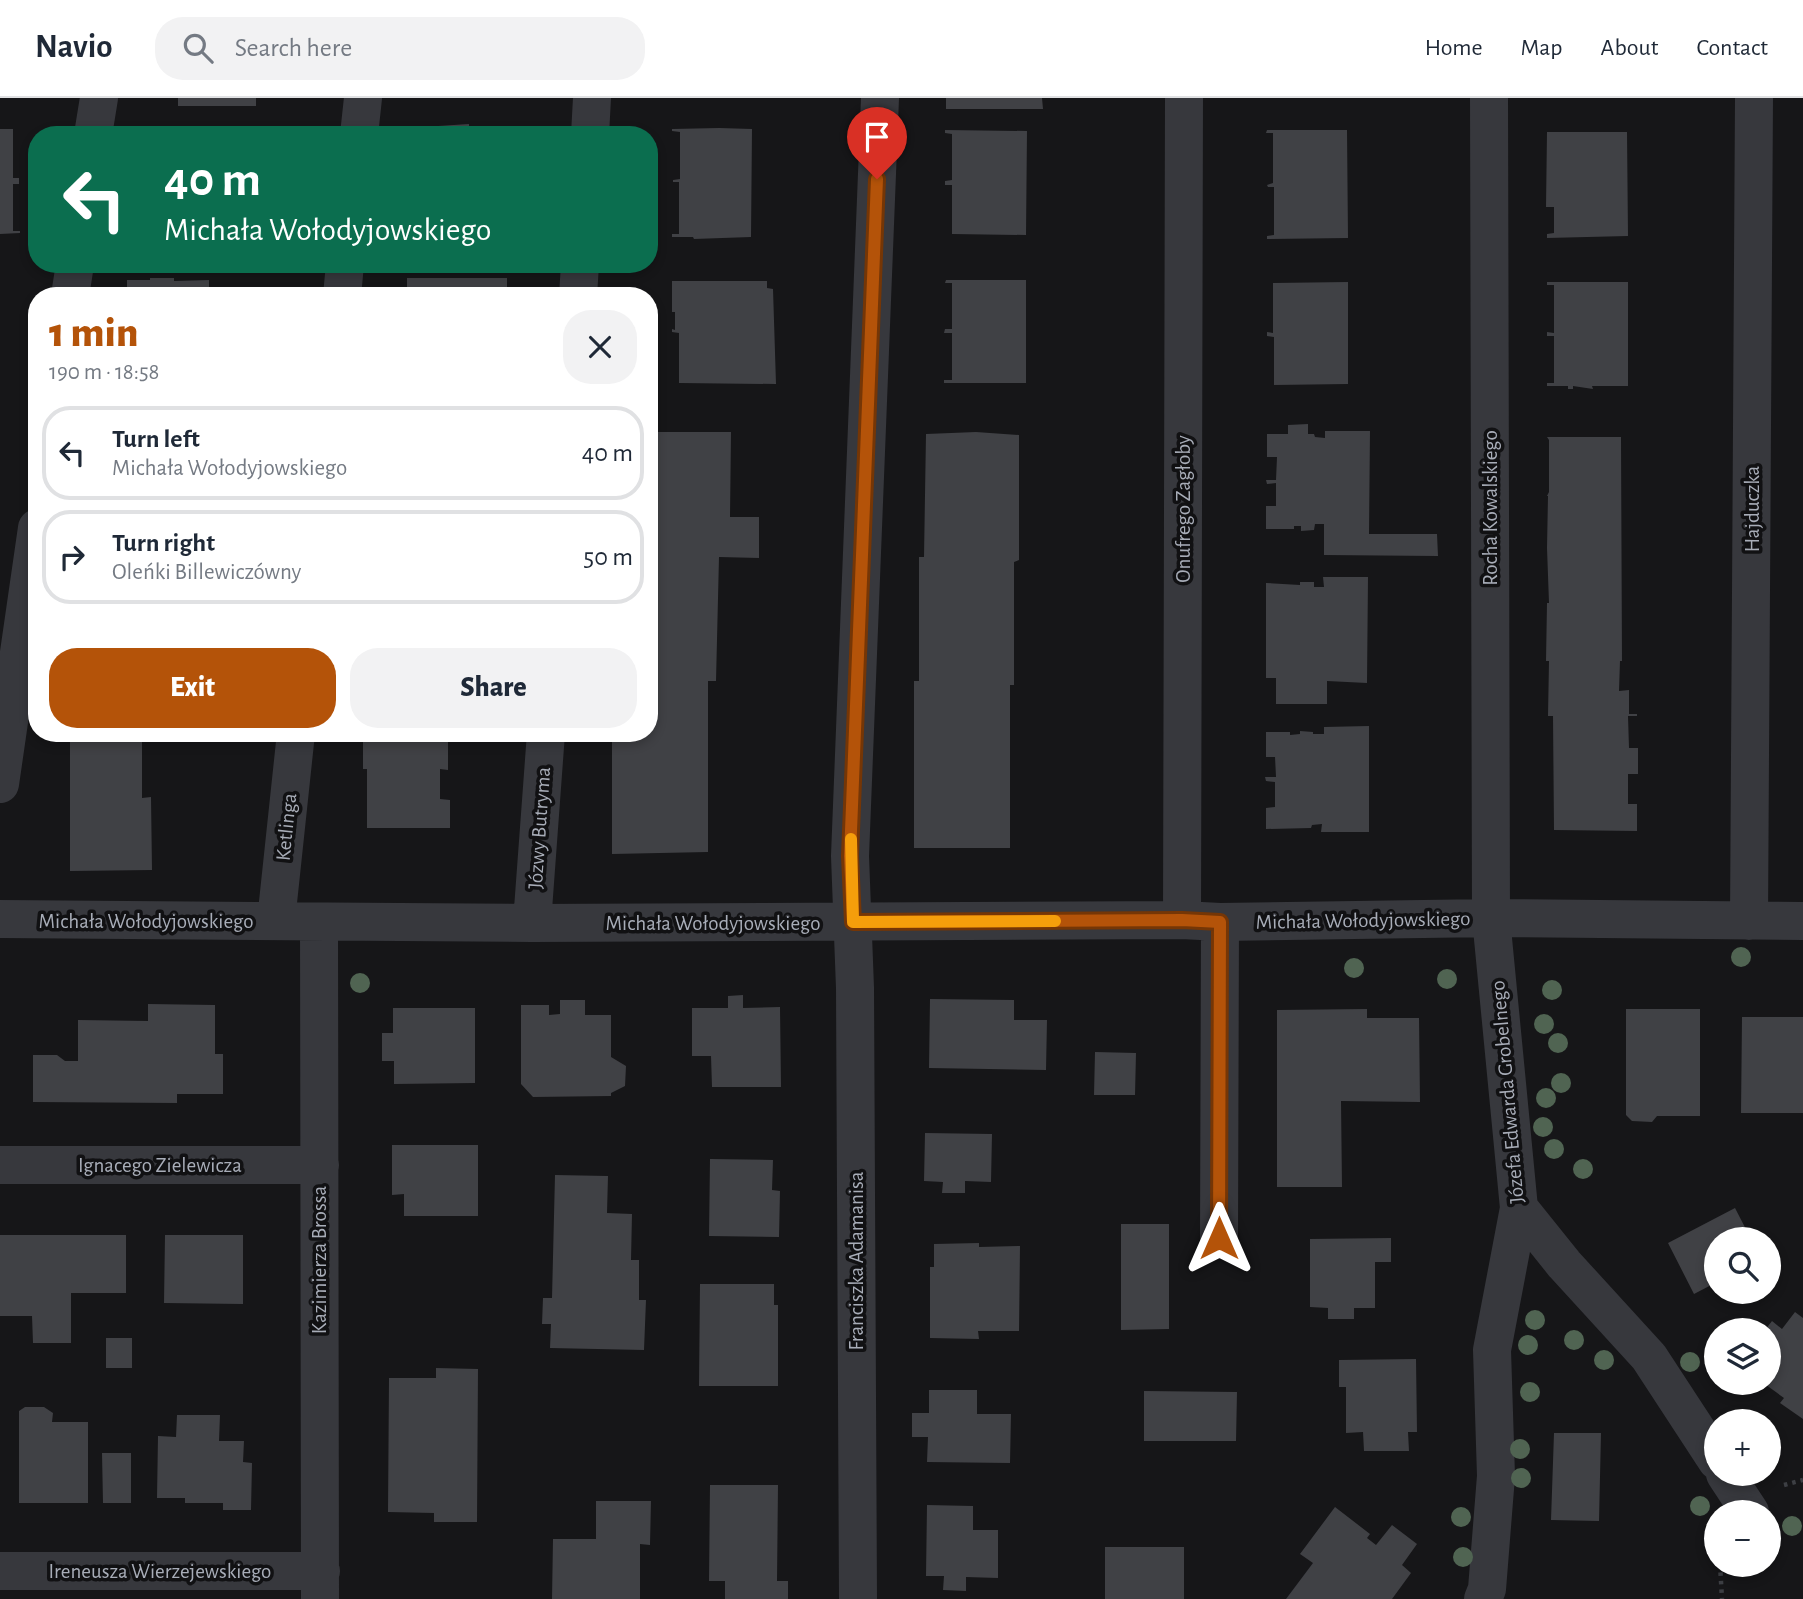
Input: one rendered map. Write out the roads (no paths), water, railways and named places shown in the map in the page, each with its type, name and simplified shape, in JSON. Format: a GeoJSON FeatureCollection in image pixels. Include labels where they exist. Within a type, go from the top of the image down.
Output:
{"type":"FeatureCollection","features":[{"type":"Feature","properties":{"kind":"street"},"geometry":{"type":"LineString","coordinates":[[94,126],[99,98]]}},
{"type":"Feature","properties":{"kind":"street"},"geometry":{"type":"LineString","coordinates":[[360,126],[363,98]]}},
{"type":"Feature","properties":{"kind":"street"},"geometry":{"type":"LineString","coordinates":[[590,126],[592,98]]}},
{"type":"Feature","properties":{"kind":"street","name":"Franciszka Adamanisa"},"geometry":{"type":"LineString","coordinates":[[858,1599],[853,922],[850,856],[880,98]]}},
{"type":"Feature","properties":{"kind":"street","name":"Onufrego Zagłoby"},"geometry":{"type":"LineString","coordinates":[[1182,920],[1184,98]]}},
{"type":"Feature","properties":{"kind":"street","name":"Rocha Kowalskiego"},"geometry":{"type":"LineString","coordinates":[[1489,98],[1492,918]]}},
{"type":"Feature","properties":{"kind":"street","name":"Hajduczka"},"geometry":{"type":"LineString","coordinates":[[1749,921],[1754,98]]}},
{"type":"Feature","properties":{"kind":"street"},"geometry":{"type":"LineString","coordinates":[[0,785],[28,591]]}},
{"type":"Feature","properties":{"kind":"street","name":"Ketlinga"},"geometry":{"type":"LineString","coordinates":[[276,921],[295,742]]}},
{"type":"Feature","properties":{"kind":"street","name":"Józwy Butryma"},"geometry":{"type":"LineString","coordinates":[[532,923],[545,742]]}},
{"type":"Feature","properties":{"kind":"street","name":"Michała Wołodyjowskiego"},"geometry":{"type":"LineString","coordinates":[[0,919],[532,923],[1220,922],[1492,918],[1803,921]]}},
{"type":"Feature","properties":{"kind":"street","name":"Józefa Edwarda Grobelnego"},"geometry":{"type":"LineString","coordinates":[[1483,1599],[1488,1589],[1496,1476],[1492,1350],[1519,1208],[1492,918]]}},
{"type":"Feature","properties":{"kind":"street","name":"Kazimierza Brossa"},"geometry":{"type":"LineString","coordinates":[[319,922],[320,1585]]}},
{"type":"Feature","properties":{"kind":"street"},"geometry":{"type":"LineString","coordinates":[[1219,1238],[1220,922]]}},
{"type":"Feature","properties":{"kind":"street","name":"Ignacego Zielewicza"},"geometry":{"type":"LineString","coordinates":[[0,1165],[320,1165]]}},
{"type":"Feature","properties":{"kind":"street"},"geometry":{"type":"LineString","coordinates":[[1519,1208],[1564,1264],[1649,1357],[1704,1441]]}},
{"type":"Feature","properties":{"kind":"street","name":"Ireneusza Wierzejewskiego"},"geometry":{"type":"LineString","coordinates":[[0,1571],[320,1585]]}}]}
